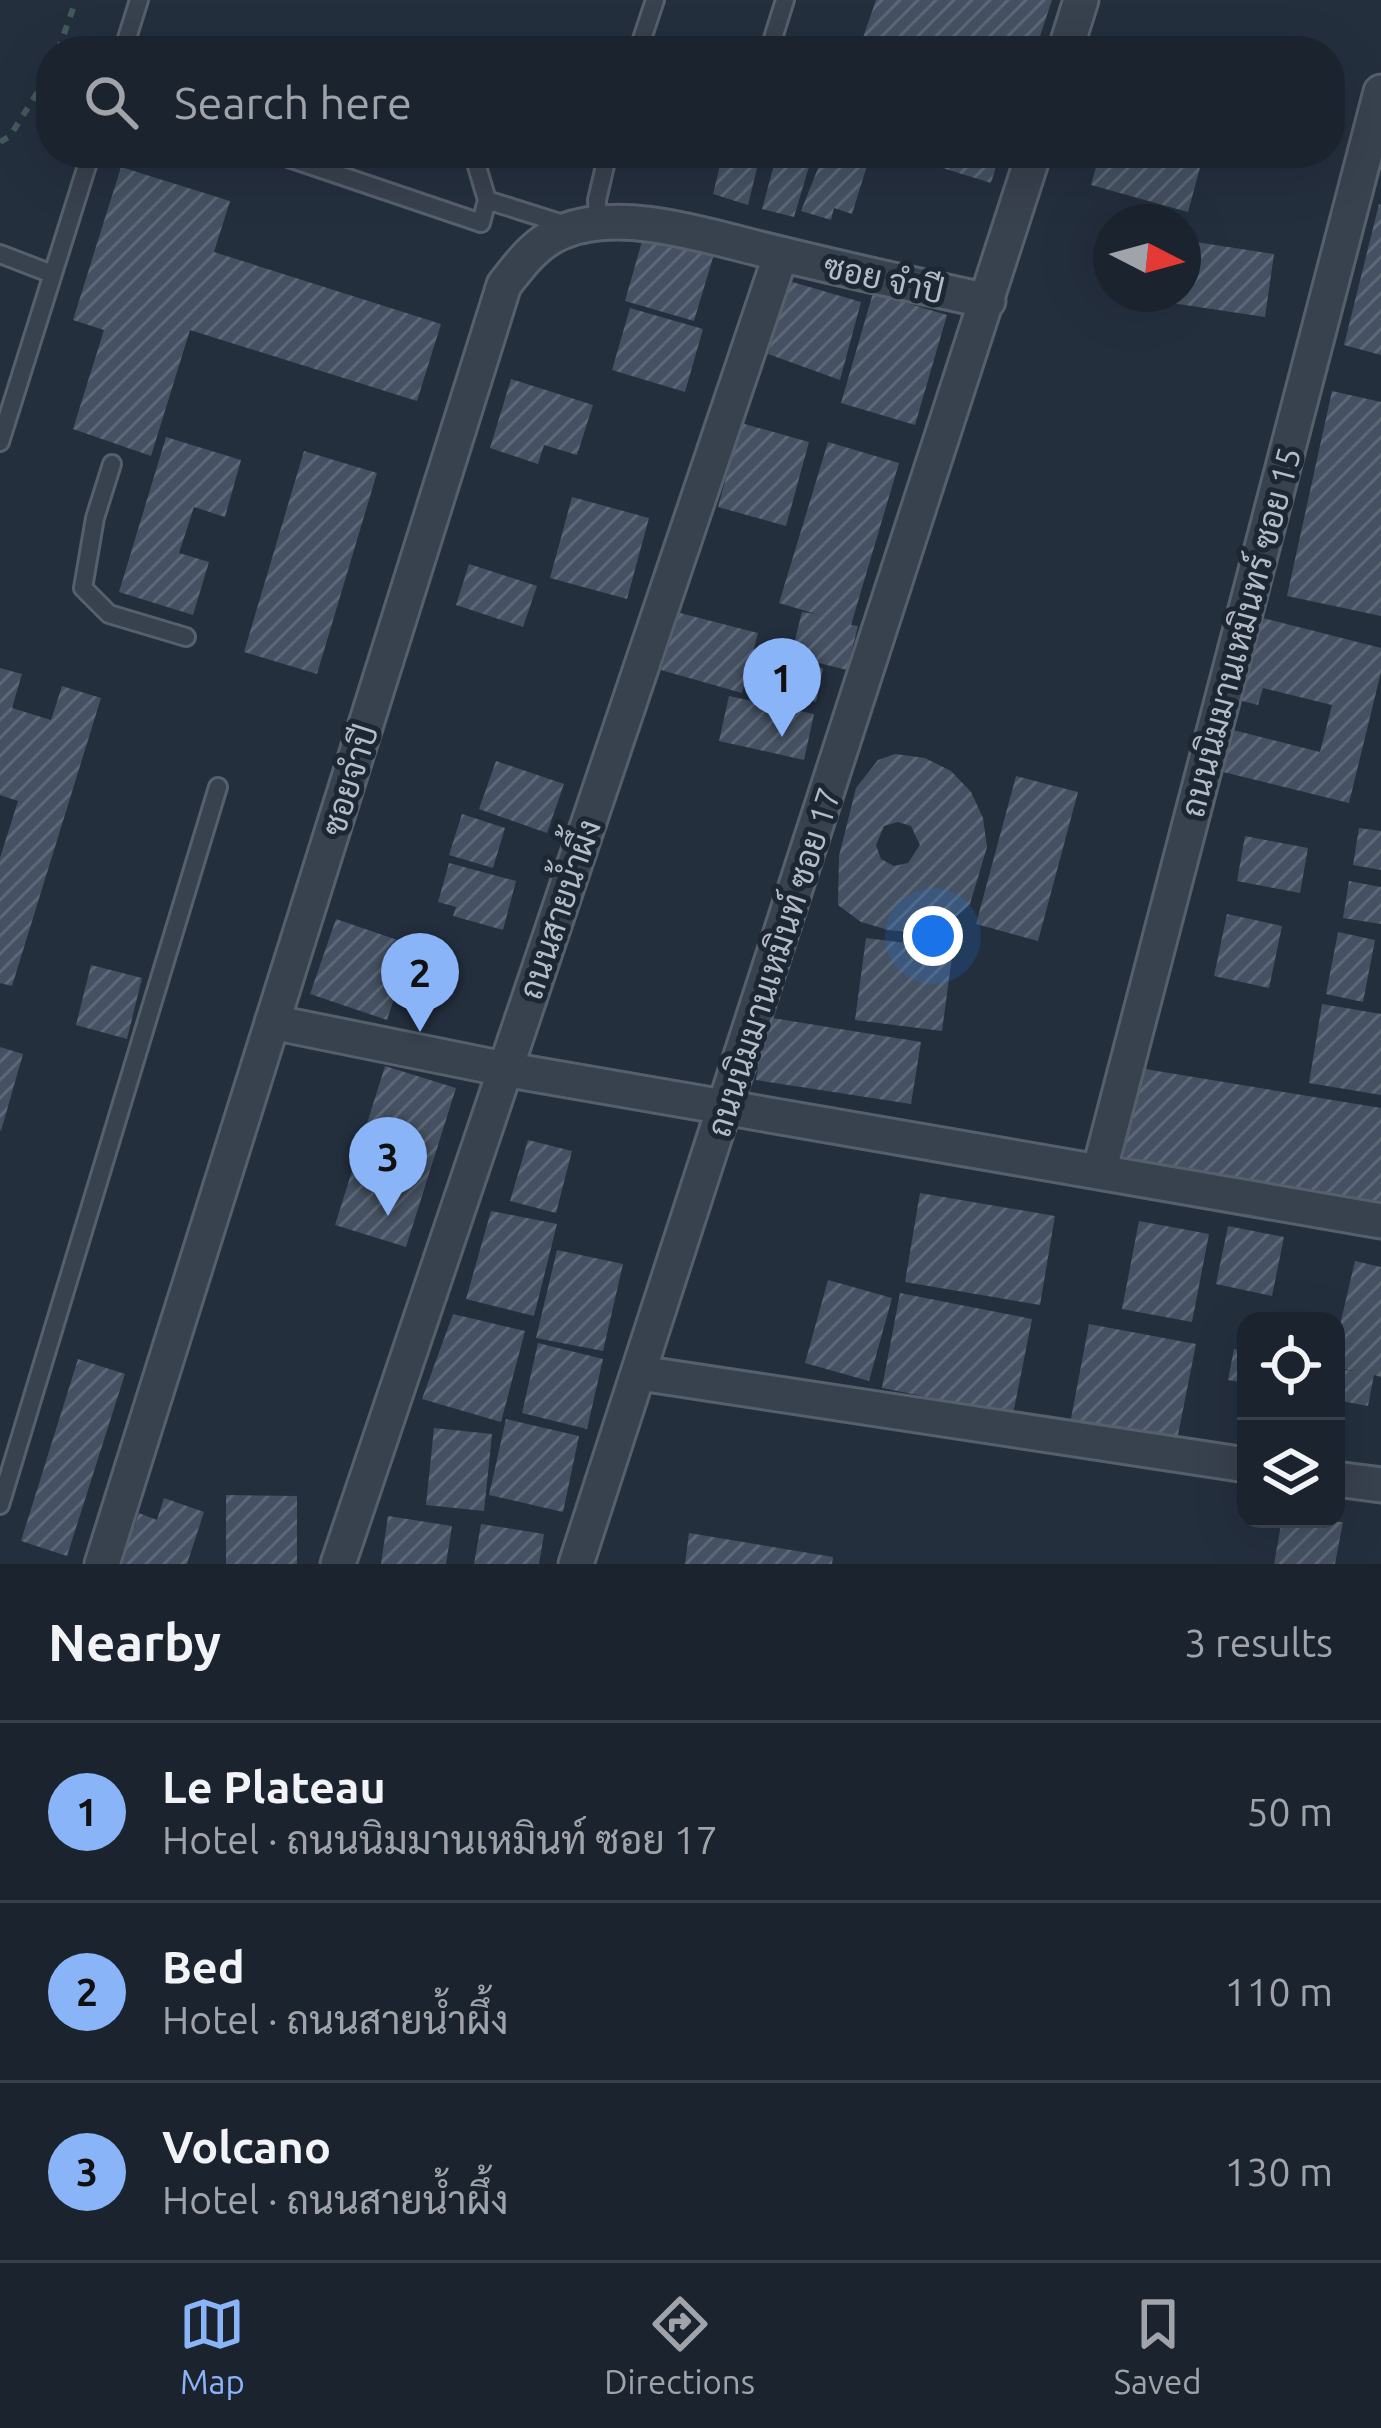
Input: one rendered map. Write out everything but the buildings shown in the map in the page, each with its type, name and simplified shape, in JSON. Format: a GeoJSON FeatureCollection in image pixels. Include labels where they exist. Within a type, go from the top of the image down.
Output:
{"type":"FeatureCollection","features":[{"type":"Feature","properties":{"kind":"street"},"geometry":{"type":"LineString","coordinates":[[1070,36],[1081,0]]}},
{"type":"Feature","properties":{"kind":"street","name":"ถนนนิมมานเหมินทร์ ซอย 15"},"geometry":{"type":"LineString","coordinates":[[1099,1172],[1381,92]]}},
{"type":"Feature","properties":{"kind":"street","name":"ถนนนิมมานเหมินท์ ซอย 17"},"geometry":{"type":"LineString","coordinates":[[576,1564],[1029,168]]}},
{"type":"Feature","properties":{"kind":"street"},"geometry":{"type":"LineString","coordinates":[[586,225],[625,222],[688,231],[781,254]]}},
{"type":"Feature","properties":{"kind":"street","name":"ซอยจำปี"},"geometry":{"type":"LineString","coordinates":[[102,1564],[504,286],[531,250],[586,225]]}},
{"type":"Feature","properties":{"kind":"street","name":"ซอย จำปี"},"geometry":{"type":"LineString","coordinates":[[781,254],[988,301]]}},
{"type":"Feature","properties":{"kind":"street","name":"ถนนสายน้ำผึ้ง"},"geometry":{"type":"LineString","coordinates":[[338,1564],[781,254]]}},
{"type":"Feature","properties":{"kind":"street"},"geometry":{"type":"LineString","coordinates":[[272,1022],[504,1069],[1381,1221]]}},
{"type":"Feature","properties":{"kind":"street"},"geometry":{"type":"LineString","coordinates":[[640,1373],[1237,1464]]}},
{"type":"Feature","properties":{"kind":"street"},"geometry":{"type":"LineString","coordinates":[[1345,1480],[1381,1486]]}},
{"type":"Feature","properties":{"kind":"lane"},"geometry":{"type":"LineString","coordinates":[[128,36],[140,0]]}},
{"type":"Feature","properties":{"kind":"lane"},"geometry":{"type":"LineString","coordinates":[[643,36],[655,0]]}},
{"type":"Feature","properties":{"kind":"lane"},"geometry":{"type":"LineString","coordinates":[[774,36],[785,0]]}},
{"type":"Feature","properties":{"kind":"lane"},"geometry":{"type":"LineString","coordinates":[[0,442],[86,168]]}},
{"type":"Feature","properties":{"kind":"lane"},"geometry":{"type":"LineString","coordinates":[[318,168],[481,224],[488,200],[478,168]]}},
{"type":"Feature","properties":{"kind":"lane"},"geometry":{"type":"LineString","coordinates":[[488,200],[586,225],[604,168]]}},
{"type":"Feature","properties":{"kind":"lane"},"geometry":{"type":"LineString","coordinates":[[0,254],[52,274]]}},
{"type":"Feature","properties":{"kind":"lane"},"geometry":{"type":"LineString","coordinates":[[112,464],[95,518],[83,588],[110,614],[186,637]]}},
{"type":"Feature","properties":{"kind":"lane"},"geometry":{"type":"LineString","coordinates":[[0,1505],[218,787]]}},
{"type":"Feature","properties":{"kind":"path"},"geometry":{"type":"LineString","coordinates":[[63,36],[76,0]]}},
{"type":"Feature","properties":{"kind":"path"},"geometry":{"type":"LineString","coordinates":[[0,142],[10,136],[36,95]]}},
{"type":"Feature","properties":{"kind":"place","name":"Le Plateau"},"geometry":{"type":"Point","coordinates":[782,737]}},
{"type":"Feature","properties":{"kind":"place","name":"Bed"},"geometry":{"type":"Point","coordinates":[420,1032]}},
{"type":"Feature","properties":{"kind":"place","name":"Volcano"},"geometry":{"type":"Point","coordinates":[388,1216]}}]}
